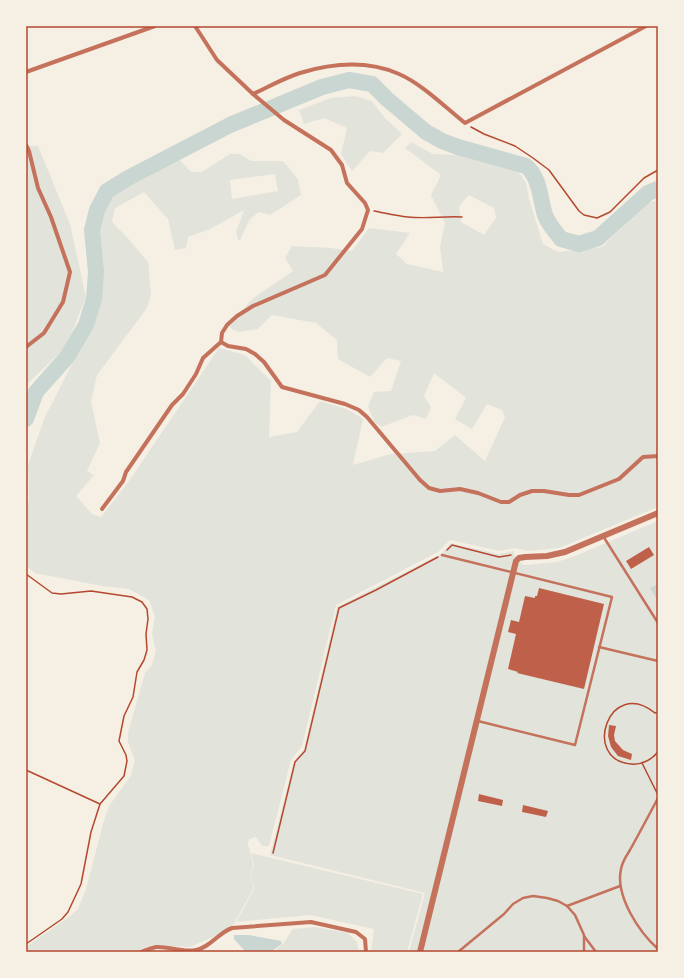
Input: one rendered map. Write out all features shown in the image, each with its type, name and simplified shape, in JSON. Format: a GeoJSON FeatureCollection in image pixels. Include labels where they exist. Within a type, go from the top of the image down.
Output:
{"type":"FeatureCollection","features":[{"type":"Feature","properties":{"kind":"street"},"geometry":{"type":"LineString","coordinates":[[26,72],[154,26]]}},
{"type":"Feature","properties":{"kind":"street"},"geometry":{"type":"LineString","coordinates":[[102,509],[123,481],[126,472],[172,405],[183,394],[196,374],[203,358],[220,342],[222,333],[227,325],[237,316],[253,306],[325,275],[362,229],[368,210],[365,203],[347,183],[342,165],[331,150],[284,120],[259,100],[217,60],[195,26]]}},
{"type":"Feature","properties":{"kind":"street"},"geometry":{"type":"LineString","coordinates":[[253,94],[299,74],[333,65],[364,65],[399,74],[417,85],[465,124],[646,26]]}},
{"type":"Feature","properties":{"kind":"street"},"geometry":{"type":"LineString","coordinates":[[26,145],[29,150],[38,188],[51,217],[70,272],[63,302],[44,333],[26,347]]}},
{"type":"Feature","properties":{"kind":"street"},"geometry":{"type":"LineString","coordinates":[[220,342],[228,346],[246,349],[255,354],[264,362],[282,387],[345,404],[359,410],[367,417],[420,480],[429,488],[440,491],[460,489],[478,493],[501,502],[509,502],[520,495],[532,491],[579,495],[619,479],[643,457],[658,456]]}},
{"type":"Feature","properties":{"kind":"street"},"geometry":{"type":"LineString","coordinates":[[420,952],[512,573],[517,560],[525,557],[548,556],[565,552],[658,513]]}},
{"type":"Feature","properties":{"kind":"street"},"geometry":{"type":"LineString","coordinates":[[141,952],[157,947],[190,951],[197,950],[209,945],[224,932],[232,928],[311,922],[356,932],[365,939],[366,952]]}},
{"type":"Feature","properties":{"kind":"lane"},"geometry":{"type":"LineString","coordinates":[[603,536],[658,623]]}},
{"type":"Feature","properties":{"kind":"lane"},"geometry":{"type":"LineString","coordinates":[[442,555],[612,597],[575,745],[477,721]]}},
{"type":"Feature","properties":{"kind":"lane"},"geometry":{"type":"LineString","coordinates":[[599,647],[658,661]]}},
{"type":"Feature","properties":{"kind":"lane"},"geometry":{"type":"LineString","coordinates":[[658,798],[621,868],[620,886],[628,908],[639,927],[658,949]]}},
{"type":"Feature","properties":{"kind":"lane"},"geometry":{"type":"LineString","coordinates":[[567,906],[620,886]]}},
{"type":"Feature","properties":{"kind":"lane"},"geometry":{"type":"LineString","coordinates":[[458,952],[504,914],[513,904],[523,898],[533,896],[558,901],[567,906],[575,915],[584,935],[596,952]]}},
{"type":"Feature","properties":{"kind":"lane"},"geometry":{"type":"LineString","coordinates":[[584,935],[584,952]]}},
{"type":"Feature","properties":{"kind":"path"},"geometry":{"type":"LineString","coordinates":[[465,124],[484,134],[515,146],[549,170],[579,211],[584,215],[597,218],[610,212],[644,178],[658,170]]}},
{"type":"Feature","properties":{"kind":"path"},"geometry":{"type":"LineString","coordinates":[[368,210],[408,217],[462,217]]}},
{"type":"Feature","properties":{"kind":"path"},"geometry":{"type":"LineString","coordinates":[[273,853],[295,762],[305,751],[339,608],[442,555],[452,545],[499,557],[511,554],[517,560]]}},
{"type":"Feature","properties":{"kind":"path"},"geometry":{"type":"LineString","coordinates":[[26,574],[52,593],[61,594],[91,590],[132,597],[142,602],[147,609],[148,619],[146,634],[147,650],[144,660],[137,672],[133,697],[124,716],[119,741],[126,755],[127,761],[124,776],[100,804],[91,832],[81,884],[73,904],[62,919],[26,944]]}},
{"type":"Feature","properties":{"kind":"path"},"geometry":{"type":"LineString","coordinates":[[658,712],[655,713],[637,704],[625,706],[610,716],[604,728],[605,742],[611,754],[621,761],[629,764],[642,763],[653,758],[658,752]]}},
{"type":"Feature","properties":{"kind":"path"},"geometry":{"type":"LineString","coordinates":[[642,763],[658,794]]}},
{"type":"Feature","properties":{"kind":"path"},"geometry":{"type":"LineString","coordinates":[[26,770],[100,804]]}},
{"type":"Feature","properties":{"kind":"shaded area"},"geometry":{"type":"Polygon","coordinates":[[[356,96],[372,101],[384,117],[402,134],[383,153],[370,151],[352,171],[341,154],[347,128],[324,118],[304,124],[299,110],[331,98],[356,96]]]}},
{"type":"Feature","properties":{"kind":"shaded area"},"geometry":{"type":"Polygon","coordinates":[[[411,142],[433,154],[459,155],[518,171],[526,183],[529,199],[543,244],[558,252],[602,247],[647,203],[658,200],[658,507],[559,548],[527,551],[516,548],[499,551],[450,540],[438,552],[336,605],[302,746],[291,760],[269,846],[262,846],[256,837],[249,839],[248,844],[253,864],[250,878],[254,888],[233,925],[213,937],[190,947],[152,945],[135,952],[26,952],[26,947],[78,909],[86,889],[109,806],[130,777],[135,761],[128,742],[128,732],[145,673],[152,665],[156,651],[152,634],[155,616],[149,600],[129,589],[102,586],[35,573],[26,566],[26,509],[29,499],[28,465],[44,419],[79,350],[101,299],[97,230],[110,194],[178,158],[191,172],[202,172],[230,154],[240,154],[251,161],[283,161],[298,179],[301,195],[270,215],[259,212],[250,219],[240,240],[238,240],[236,232],[244,210],[210,229],[188,237],[186,248],[175,250],[168,219],[144,192],[115,208],[112,222],[148,262],[151,295],[147,308],[97,375],[91,402],[100,443],[87,471],[94,475],[76,496],[92,514],[101,517],[129,481],[219,348],[245,355],[271,381],[269,437],[297,432],[320,401],[347,409],[363,419],[353,465],[391,454],[435,451],[455,435],[485,461],[505,417],[502,410],[487,404],[472,429],[455,419],[466,398],[434,373],[424,396],[431,407],[426,419],[413,415],[381,427],[374,421],[368,406],[374,392],[391,391],[401,361],[387,358],[370,377],[338,359],[337,340],[316,323],[272,315],[258,329],[238,332],[229,327],[252,299],[293,271],[285,258],[292,246],[331,248],[352,251],[369,228],[410,233],[396,254],[407,264],[443,272],[440,247],[445,223],[431,195],[441,175],[405,148],[411,142]],[[275,174],[230,180],[232,199],[278,191],[275,174]],[[469,195],[459,206],[461,222],[484,235],[496,218],[494,208],[469,195]]]}},
{"type":"Feature","properties":{"kind":"shaded area"},"geometry":{"type":"Polygon","coordinates":[[[26,146],[38,146],[70,224],[86,297],[66,347],[26,385],[26,146]]]}},
{"type":"Feature","properties":{"kind":"shaded area"},"geometry":{"type":"Polygon","coordinates":[[[658,521],[658,952],[409,952],[425,893],[270,855],[294,761],[304,749],[337,607],[441,554],[451,543],[499,554],[514,551],[514,555],[523,565],[557,562],[575,556],[658,521]]]}},
{"type":"Feature","properties":{"kind":"shaded area"},"geometry":{"type":"Polygon","coordinates":[[[658,584],[658,601],[650,588],[658,584]]]}},
{"type":"Feature","properties":{"kind":"shaded area"},"geometry":{"type":"Polygon","coordinates":[[[251,853],[423,894],[407,952],[371,952],[374,929],[310,915],[236,922],[255,888],[250,878],[254,865],[251,853]]]}},
{"type":"Feature","properties":{"kind":"shaded area"},"geometry":{"type":"Polygon","coordinates":[[[315,927],[348,933],[357,942],[359,952],[273,952],[283,944],[293,929],[315,927]]]}},
{"type":"Feature","properties":{"kind":"shaded area"},"geometry":{"type":"Polygon","coordinates":[[[234,935],[249,935],[281,941],[282,944],[270,952],[246,952],[234,939],[234,935]]]}},
{"type":"Feature","properties":{"kind":"building"},"geometry":{"type":"Polygon","coordinates":[[[649,547],[654,555],[631,569],[626,561],[649,547]]]}},
{"type":"Feature","properties":{"kind":"building"},"geometry":{"type":"Polygon","coordinates":[[[539,588],[604,604],[584,689],[517,673],[518,672],[508,669],[516,634],[508,632],[511,620],[519,622],[525,596],[535,598],[539,588]]]}},
{"type":"Feature","properties":{"kind":"building"},"geometry":{"type":"Polygon","coordinates":[[[609,725],[616,726],[614,735],[615,741],[623,750],[632,754],[631,760],[618,756],[611,747],[608,736],[609,725]]]}},
{"type":"Feature","properties":{"kind":"building"},"geometry":{"type":"Polygon","coordinates":[[[479,794],[503,800],[502,806],[478,801],[479,794]]]}},
{"type":"Feature","properties":{"kind":"building"},"geometry":{"type":"Polygon","coordinates":[[[523,805],[548,811],[546,817],[522,812],[523,805]]]}},
{"type":"Feature","properties":{"kind":"waterway"},"geometry":{"type":"LineString","coordinates":[[26,419],[36,392],[67,357],[86,325],[94,299],[96,272],[92,230],[97,210],[107,191],[128,178],[230,125],[322,87],[349,80],[372,84],[387,99],[426,132],[442,141],[526,166],[531,171],[537,182],[546,218],[561,239],[579,244],[598,238],[648,193],[658,189]]}}]}
